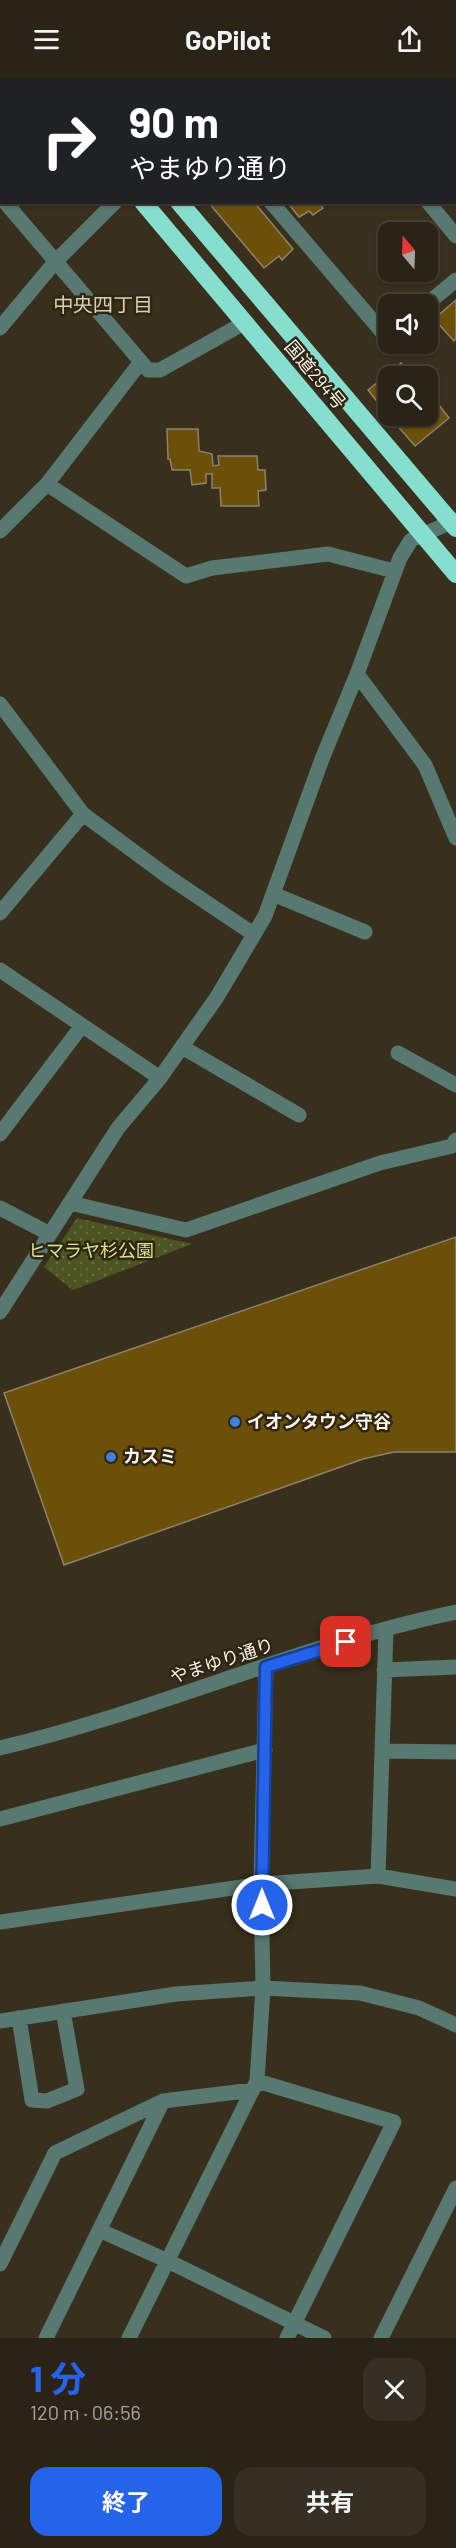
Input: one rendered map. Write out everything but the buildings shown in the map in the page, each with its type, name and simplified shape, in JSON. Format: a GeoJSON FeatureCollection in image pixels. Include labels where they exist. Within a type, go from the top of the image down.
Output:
{"type":"FeatureCollection","features":[{"type":"Feature","properties":{"kind":"highway","name":"国道294号"},"geometry":{"type":"LineString","coordinates":[[144,204],[456,574]]}},
{"type":"Feature","properties":{"kind":"highway","name":"国道294号"},"geometry":{"type":"LineString","coordinates":[[181,204],[455,524]]}},
{"type":"Feature","properties":{"kind":"street"},"geometry":{"type":"LineString","coordinates":[[7,204],[148,370],[160,370],[244,323]]}},
{"type":"Feature","properties":{"kind":"street"},"geometry":{"type":"LineString","coordinates":[[0,328],[55,262],[113,204]]}},
{"type":"Feature","properties":{"kind":"street"},"geometry":{"type":"LineString","coordinates":[[273,204],[378,327]]}},
{"type":"Feature","properties":{"kind":"street"},"geometry":{"type":"LineString","coordinates":[[430,204],[456,236]]}},
{"type":"Feature","properties":{"kind":"street"},"geometry":{"type":"LineString","coordinates":[[438,295],[456,280]]}},
{"type":"Feature","properties":{"kind":"street"},"geometry":{"type":"LineString","coordinates":[[0,531],[47,484],[140,363]]}},
{"type":"Feature","properties":{"kind":"street"},"geometry":{"type":"LineString","coordinates":[[47,484],[186,576],[212,567],[328,554],[394,571]]}},
{"type":"Feature","properties":{"kind":"street"},"geometry":{"type":"LineString","coordinates":[[0,1311],[118,1128],[160,1078],[218,997],[252,933],[265,916],[394,571],[411,540],[455,524]]}},
{"type":"Feature","properties":{"kind":"street"},"geometry":{"type":"LineString","coordinates":[[357,674],[425,765],[448,824],[456,838]]}},
{"type":"Feature","properties":{"kind":"street"},"geometry":{"type":"LineString","coordinates":[[0,704],[83,814],[167,876],[252,933]]}},
{"type":"Feature","properties":{"kind":"street"},"geometry":{"type":"LineString","coordinates":[[0,913],[83,814]]}},
{"type":"Feature","properties":{"kind":"street"},"geometry":{"type":"LineString","coordinates":[[273,894],[365,932]]}},
{"type":"Feature","properties":{"kind":"street"},"geometry":{"type":"LineString","coordinates":[[0,970],[81,1027],[160,1078]]}},
{"type":"Feature","properties":{"kind":"street"},"geometry":{"type":"LineString","coordinates":[[0,1134],[81,1027]]}},
{"type":"Feature","properties":{"kind":"street"},"geometry":{"type":"LineString","coordinates":[[182,1047],[299,1115]]}},
{"type":"Feature","properties":{"kind":"street"},"geometry":{"type":"LineString","coordinates":[[398,1053],[456,1085]]}},
{"type":"Feature","properties":{"kind":"street"},"geometry":{"type":"LineString","coordinates":[[69,1203],[186,1230],[380,1162],[452,1146],[456,1140]]}},
{"type":"Feature","properties":{"kind":"street"},"geometry":{"type":"LineString","coordinates":[[0,1208],[50,1234]]}},
{"type":"Feature","properties":{"kind":"street","name":"やまゆり通り"},"geometry":{"type":"LineString","coordinates":[[0,1748],[62,1732],[386,1629],[456,1612]]}},
{"type":"Feature","properties":{"kind":"street"},"geometry":{"type":"LineString","coordinates":[[378,1876],[386,1629]]}},
{"type":"Feature","properties":{"kind":"street"},"geometry":{"type":"LineString","coordinates":[[129,2338],[255,2086],[263,1988],[261,1884],[266,1667]]}},
{"type":"Feature","properties":{"kind":"street"},"geometry":{"type":"LineString","coordinates":[[384,1670],[456,1667]]}},
{"type":"Feature","properties":{"kind":"street"},"geometry":{"type":"LineString","coordinates":[[0,1819],[265,1750]]}},
{"type":"Feature","properties":{"kind":"street"},"geometry":{"type":"LineString","coordinates":[[383,1751],[456,1752]]}},
{"type":"Feature","properties":{"kind":"street"},"geometry":{"type":"LineString","coordinates":[[0,1922],[261,1884],[378,1876],[456,1889]]}},
{"type":"Feature","properties":{"kind":"street"},"geometry":{"type":"LineString","coordinates":[[0,2021],[176,1994],[263,1988],[360,1993],[419,2008],[456,2025]]}},
{"type":"Feature","properties":{"kind":"street"},"geometry":{"type":"LineString","coordinates":[[19,2018],[32,2100],[47,2101],[77,2089],[63,2011]]}},
{"type":"Feature","properties":{"kind":"street"},"geometry":{"type":"LineString","coordinates":[[0,2264],[56,2153],[163,2101],[255,2086],[394,2122],[286,2338]]}},
{"type":"Feature","properties":{"kind":"street"},"geometry":{"type":"LineString","coordinates":[[46,2338],[163,2101]]}},
{"type":"Feature","properties":{"kind":"street"},"geometry":{"type":"LineString","coordinates":[[381,2338],[456,2188]]}},
{"type":"Feature","properties":{"kind":"street"},"geometry":{"type":"LineString","coordinates":[[99,2230],[168,2261],[324,2338]]}},
{"type":"Feature","properties":{"kind":"green space","name":"ヒマラヤ杉公園"},"geometry":{"type":"Polygon","coordinates":[[[77,1218],[192,1244],[73,1290],[44,1267],[77,1218]]]}},
{"type":"Feature","properties":{"kind":"place","name":"イオンタウン守谷"},"geometry":{"type":"Point","coordinates":[235,1422]}},
{"type":"Feature","properties":{"kind":"place","name":"カスミ"},"geometry":{"type":"Point","coordinates":[111,1457]}},
{"type":"Feature","properties":{"kind":"district","name":"中央四丁目"},"geometry":{"type":"Point","coordinates":[103,305]}},
{"type":"Feature","properties":{"kind":"route"},"geometry":{"type":"LineString","coordinates":[[262,1905],[266,1667],[346,1642]]}}]}
